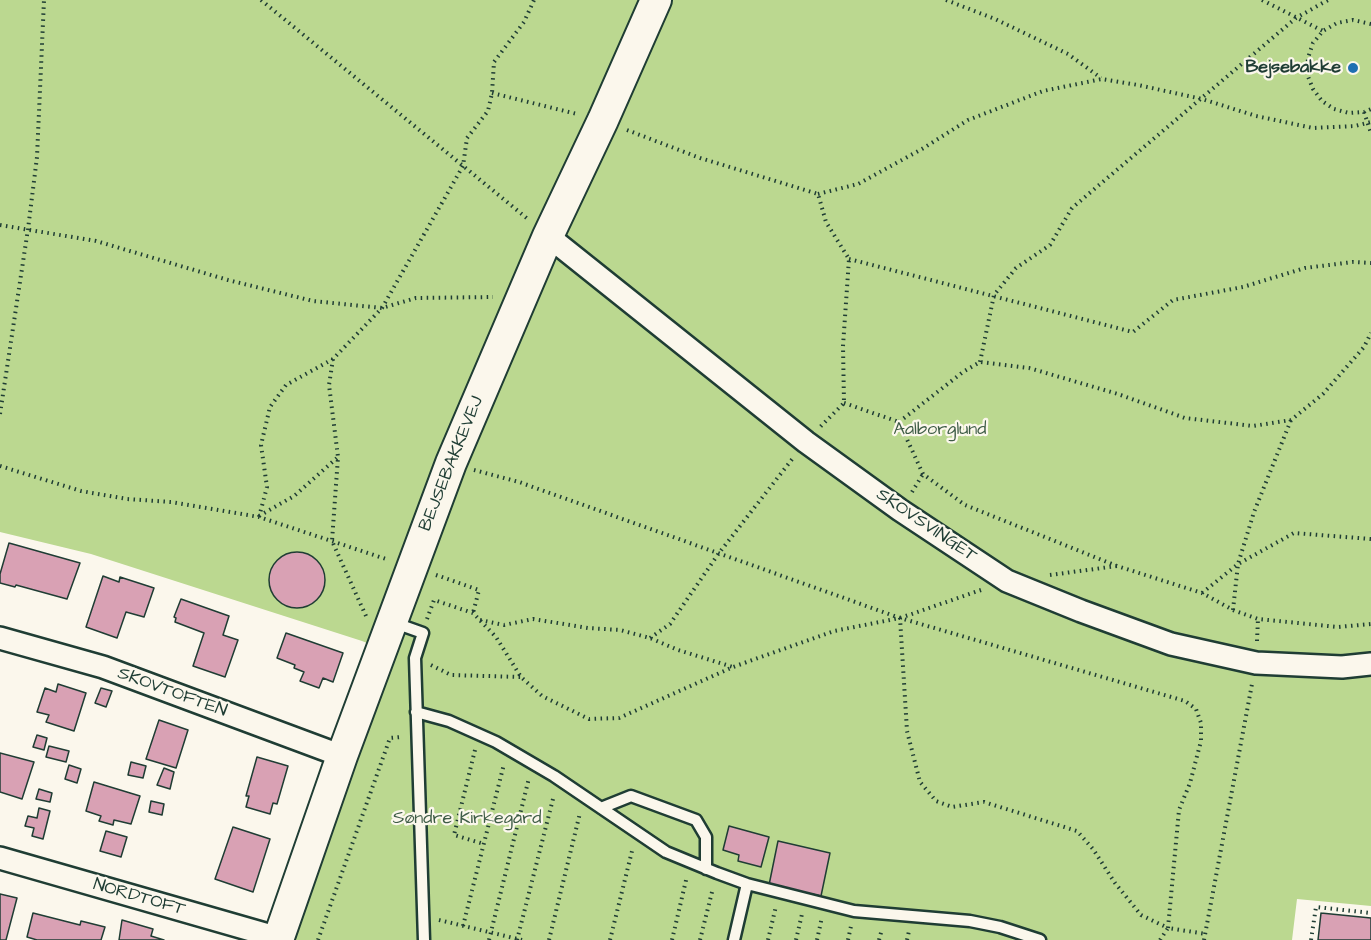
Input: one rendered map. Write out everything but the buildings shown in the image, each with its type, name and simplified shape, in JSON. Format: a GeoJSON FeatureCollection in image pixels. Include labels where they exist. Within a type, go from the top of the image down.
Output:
{"type":"FeatureCollection","features":[{"type":"Feature","properties":{"kind":"street","name":"BEJSEBAKKEVEJ"},"geometry":{"type":"LineString","coordinates":[[278,939],[342,756],[451,463],[548,236],[656,0]]}},
{"type":"Feature","properties":{"kind":"street","name":"SKOVSVINGET"},"geometry":{"type":"LineString","coordinates":[[548,236],[806,442],[900,510],[1007,580],[1081,611],[1171,644],[1256,663],[1341,667],[1371,664]]}},
{"type":"Feature","properties":{"kind":"street","name":"SKOVTOFTEN"},"geometry":{"type":"LineString","coordinates":[[0,638],[103,668],[342,756]]}},
{"type":"Feature","properties":{"kind":"street","name":"NORDTOFT"},"geometry":{"type":"LineString","coordinates":[[0,858],[278,939]]}},
{"type":"Feature","properties":{"kind":"lane"},"geometry":{"type":"LineString","coordinates":[[387,634],[423,633],[415,658],[424,940]]}},
{"type":"Feature","properties":{"kind":"lane"},"geometry":{"type":"LineString","coordinates":[[416,712],[449,721],[507,749],[558,779],[666,852],[747,884],[855,911],[970,921],[1000,927],[1040,940]]}},
{"type":"Feature","properties":{"kind":"lane"},"geometry":{"type":"LineString","coordinates":[[601,808],[632,796],[696,820],[706,837],[706,869]]}},
{"type":"Feature","properties":{"kind":"lane"},"geometry":{"type":"LineString","coordinates":[[734,940],[747,884]]}},
{"type":"Feature","properties":{"kind":"path"},"geometry":{"type":"LineString","coordinates":[[0,414],[37,157],[44,0]]}},
{"type":"Feature","properties":{"kind":"path"},"geometry":{"type":"LineString","coordinates":[[261,0],[548,236]]}},
{"type":"Feature","properties":{"kind":"path"},"geometry":{"type":"LineString","coordinates":[[259,517],[267,487],[261,445],[270,407],[286,385],[333,359],[382,308],[463,166],[467,138],[488,111],[494,62],[524,22],[534,0]]}},
{"type":"Feature","properties":{"kind":"path"},"geometry":{"type":"LineString","coordinates":[[946,0],[995,19],[1068,54],[1102,79]]}},
{"type":"Feature","properties":{"kind":"path"},"geometry":{"type":"LineString","coordinates":[[1262,0],[1323,31]]}},
{"type":"Feature","properties":{"kind":"path"},"geometry":{"type":"LineString","coordinates":[[980,362],[994,295],[1016,268],[1050,245],[1072,208],[1296,18],[1328,0]]}},
{"type":"Feature","properties":{"kind":"path"},"geometry":{"type":"LineString","coordinates":[[1371,24],[1353,20],[1337,23],[1323,31],[1313,43],[1308,58],[1307,74],[1313,89],[1322,101],[1334,109],[1349,113],[1371,109]]}},
{"type":"Feature","properties":{"kind":"path"},"geometry":{"type":"LineString","coordinates":[[492,93],[603,120],[700,159],[818,194],[858,184],[922,149],[968,120],[1043,91],[1102,79],[1138,84],[1202,99],[1256,116],[1313,128],[1370,123]]}},
{"type":"Feature","properties":{"kind":"path"},"geometry":{"type":"LineString","coordinates":[[1364,112],[1370,123],[1371,133]]}},
{"type":"Feature","properties":{"kind":"path"},"geometry":{"type":"LineString","coordinates":[[650,638],[670,624],[719,553],[806,442],[844,403],[843,346],[849,259],[826,222],[818,194]]}},
{"type":"Feature","properties":{"kind":"path"},"geometry":{"type":"LineString","coordinates":[[0,225],[96,241],[228,280],[313,302],[382,308],[416,298],[521,298]]}},
{"type":"Feature","properties":{"kind":"path"},"geometry":{"type":"LineString","coordinates":[[849,259],[1133,332],[1173,300],[1243,286],[1305,268],[1353,262],[1371,263]]}},
{"type":"Feature","properties":{"kind":"path"},"geometry":{"type":"LineString","coordinates":[[1233,610],[1238,564],[1254,512],[1292,420],[1323,394],[1364,347],[1371,333]]}},
{"type":"Feature","properties":{"kind":"path"},"geometry":{"type":"LineString","coordinates":[[333,359],[329,385],[338,457],[332,541],[372,630],[387,634]]}},
{"type":"Feature","properties":{"kind":"path"},"geometry":{"type":"LineString","coordinates":[[899,422],[963,372],[980,362],[1029,368],[1119,394],[1185,418],[1253,426],[1292,420]]}},
{"type":"Feature","properties":{"kind":"path"},"geometry":{"type":"LineString","coordinates":[[844,403],[899,422],[923,474],[965,505],[1118,566],[1202,593],[1233,610],[1258,619],[1338,627],[1371,624]]}},
{"type":"Feature","properties":{"kind":"path"},"geometry":{"type":"LineString","coordinates":[[259,517],[294,496],[338,457]]}},
{"type":"Feature","properties":{"kind":"path"},"geometry":{"type":"LineString","coordinates":[[451,463],[519,482],[900,618],[1185,701],[1196,709],[1201,723],[1201,741],[1190,783],[1179,810],[1168,928],[1160,940]]}},
{"type":"Feature","properties":{"kind":"path"},"geometry":{"type":"LineString","coordinates":[[0,466],[81,491],[127,499],[171,502],[259,517],[479,590],[473,613]]}},
{"type":"Feature","properties":{"kind":"path"},"geometry":{"type":"LineString","coordinates":[[1202,593],[1238,564],[1294,533],[1371,539]]}},
{"type":"Feature","properties":{"kind":"path"},"geometry":{"type":"LineString","coordinates":[[423,633],[434,600],[473,613],[496,637],[521,677],[542,696],[589,719],[619,718],[733,667],[834,631],[900,618],[1007,580],[1118,566]]}},
{"type":"Feature","properties":{"kind":"path"},"geometry":{"type":"LineString","coordinates":[[900,618],[907,731],[920,782],[936,801],[952,807],[984,802],[1077,831],[1093,849],[1115,883],[1141,915],[1168,928],[1206,934]]}},
{"type":"Feature","properties":{"kind":"path"},"geometry":{"type":"LineString","coordinates":[[479,620],[504,625],[533,619],[588,628],[620,630],[733,667]]}},
{"type":"Feature","properties":{"kind":"path"},"geometry":{"type":"LineString","coordinates":[[415,658],[451,675],[521,677]]}},
{"type":"Feature","properties":{"kind":"path"},"geometry":{"type":"LineString","coordinates":[[1204,940],[1256,663]]}},
{"type":"Feature","properties":{"kind":"path"},"geometry":{"type":"LineString","coordinates":[[318,940],[390,738],[417,735]]}},
{"type":"Feature","properties":{"kind":"path"},"geometry":{"type":"LineString","coordinates":[[479,735],[454,835],[484,844]]}},
{"type":"Feature","properties":{"kind":"path"},"geometry":{"type":"LineString","coordinates":[[464,926],[507,749]]}},
{"type":"Feature","properties":{"kind":"path"},"geometry":{"type":"LineString","coordinates":[[489,940],[533,764]]}},
{"type":"Feature","properties":{"kind":"path"},"geometry":{"type":"LineString","coordinates":[[424,916],[519,940],[558,779]]}},
{"type":"Feature","properties":{"kind":"path"},"geometry":{"type":"LineString","coordinates":[[549,940],[584,797]]}},
{"type":"Feature","properties":{"kind":"path"},"geometry":{"type":"LineString","coordinates":[[610,940],[636,833]]}},
{"type":"Feature","properties":{"kind":"path"},"geometry":{"type":"LineString","coordinates":[[672,940],[690,862]]}},
{"type":"Feature","properties":{"kind":"path"},"geometry":{"type":"LineString","coordinates":[[700,940],[717,873]]}},
{"type":"Feature","properties":{"kind":"path"},"geometry":{"type":"LineString","coordinates":[[768,940],[779,892]]}},
{"type":"Feature","properties":{"kind":"path"},"geometry":{"type":"LineString","coordinates":[[796,940],[806,899]]}},
{"type":"Feature","properties":{"kind":"path"},"geometry":{"type":"LineString","coordinates":[[1311,940],[1316,907],[1371,913]]}},
{"type":"Feature","properties":{"kind":"green space","name":"Aalborglund"},"geometry":{"type":"Polygon","coordinates":[[[0,0],[1371,0],[1371,906],[1297,899],[1292,940],[294,940],[394,654],[362,641],[91,554],[0,532],[0,0]]]}},
{"type":"Feature","properties":{"kind":"place","name":"Bejsebakke"},"geometry":{"type":"Point","coordinates":[1353,68]}},
{"type":"Feature","properties":{"kind":"park label","name":"Søndre Kirkegård"},"geometry":{"type":"Point","coordinates":[467,819]}}]}
